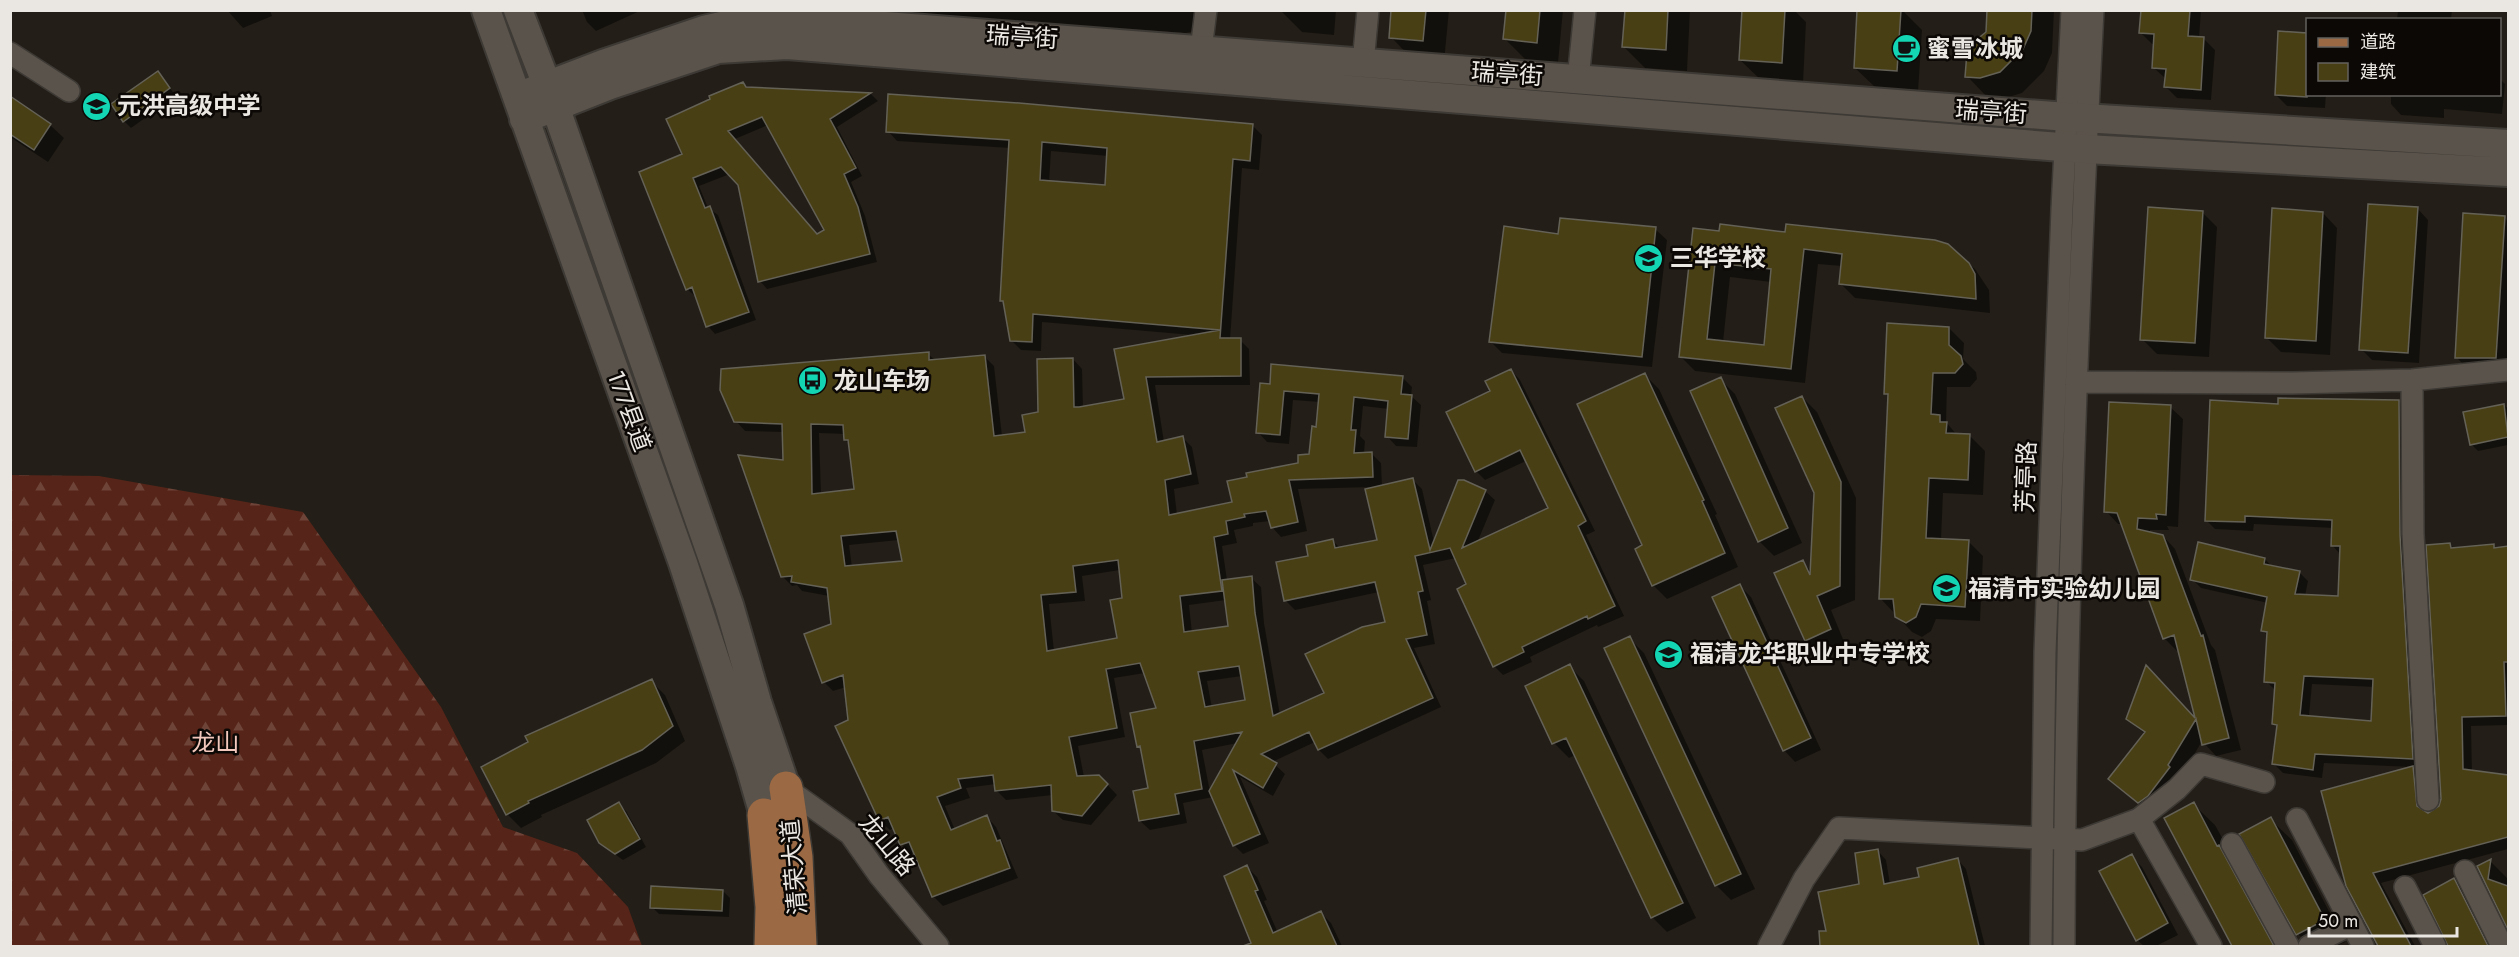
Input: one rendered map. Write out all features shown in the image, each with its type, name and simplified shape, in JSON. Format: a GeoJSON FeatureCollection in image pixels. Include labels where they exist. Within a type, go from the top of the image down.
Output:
{"type":"FeatureCollection","features":[{"type":"Feature","properties":{"kind":"main road","name":"177县道"},"geometry":{"type":"LineString","coordinates":[[486,10],[683,563],[764,815]]}},
{"type":"Feature","properties":{"kind":"main road","name":"177县道"},"geometry":{"type":"LineString","coordinates":[[518,10],[551,96],[729,605],[786,788]]}},
{"type":"Feature","properties":{"kind":"main road","name":"瑞亭街"},"geometry":{"type":"LineString","coordinates":[[521,108],[704,30],[739,22],[807,15],[1201,50],[2077,118],[2508,144]]}},
{"type":"Feature","properties":{"kind":"main road","name":"瑞亭街"},"geometry":{"type":"LineString","coordinates":[[551,96],[718,49],[787,45],[2075,149],[2508,172]]}},
{"type":"Feature","properties":{"kind":"main road","name":"清荣大道"},"geometry":{"type":"LineString","coordinates":[[786,788],[797,869],[800,946]]}},
{"type":"Feature","properties":{"kind":"main road","name":"清荣大道"},"geometry":{"type":"LineString","coordinates":[[764,815],[772,907],[771,946]]}},
{"type":"Feature","properties":{"kind":"street"},"geometry":{"type":"LineString","coordinates":[[1201,50],[1206,10]]}},
{"type":"Feature","properties":{"kind":"street"},"geometry":{"type":"LineString","coordinates":[[1363,63],[1368,10]]}},
{"type":"Feature","properties":{"kind":"street"},"geometry":{"type":"LineString","coordinates":[[1578,80],[1586,10]]}},
{"type":"Feature","properties":{"kind":"street","name":"芳亭路"},"geometry":{"type":"LineString","coordinates":[[2072,10],[2077,118]]}},
{"type":"Feature","properties":{"kind":"street","name":"芳亭路"},"geometry":{"type":"LineString","coordinates":[[2041,946],[2045,652],[2077,118],[2093,10]]}},
{"type":"Feature","properties":{"kind":"street"},"geometry":{"type":"LineString","coordinates":[[10,52],[69,92]]}},
{"type":"Feature","properties":{"kind":"street","name":"芳亭路"},"geometry":{"type":"LineString","coordinates":[[2064,946],[2064,840],[2077,382],[2075,149]]}},
{"type":"Feature","properties":{"kind":"street"},"geometry":{"type":"LineString","coordinates":[[2077,382],[2293,383],[2412,380],[2508,370]]}},
{"type":"Feature","properties":{"kind":"street"},"geometry":{"type":"LineString","coordinates":[[2412,380],[2413,534],[2428,800]]}},
{"type":"Feature","properties":{"kind":"street"},"geometry":{"type":"LineString","coordinates":[[1769,946],[1804,879],[1839,828],[2082,840],[2139,819],[2177,789],[2201,764],[2264,782]]}},
{"type":"Feature","properties":{"kind":"street","name":"龙山路"},"geometry":{"type":"LineString","coordinates":[[786,788],[850,834],[879,875],[939,946]]}},
{"type":"Feature","properties":{"kind":"street"},"geometry":{"type":"LineString","coordinates":[[2139,819],[2211,946]]}},
{"type":"Feature","properties":{"kind":"street"},"geometry":{"type":"LineString","coordinates":[[2297,819],[2363,946]]}},
{"type":"Feature","properties":{"kind":"street"},"geometry":{"type":"LineString","coordinates":[[2232,844],[2288,946]]}},
{"type":"Feature","properties":{"kind":"street"},"geometry":{"type":"LineString","coordinates":[[2465,871],[2502,946]]}},
{"type":"Feature","properties":{"kind":"street"},"geometry":{"type":"LineString","coordinates":[[2405,887],[2434,946]]}},
{"type":"Feature","properties":{"kind":"street"},"geometry":{"type":"LineString","coordinates":[[2309,946],[2352,924]]}},
{"type":"Feature","properties":{"kind":"green space","name":"龙山"},"geometry":{"type":"Polygon","coordinates":[[[11,475],[99,476],[303,512],[441,707],[503,827],[577,853],[628,907],[642,946],[11,946],[11,475]]]}},
{"type":"Feature","properties":{"kind":"building"},"geometry":{"type":"Polygon","coordinates":[[[1391,10],[1426,10],[1423,41],[1389,38],[1391,10]]]}},
{"type":"Feature","properties":{"kind":"building"},"geometry":{"type":"Polygon","coordinates":[[[1506,10],[1540,10],[1537,43],[1503,39],[1506,10]]]}},
{"type":"Feature","properties":{"kind":"building"},"geometry":{"type":"Polygon","coordinates":[[[1625,10],[1668,10],[1666,50],[1622,47],[1625,10]]]}},
{"type":"Feature","properties":{"kind":"building"},"geometry":{"type":"Polygon","coordinates":[[[1742,10],[1785,10],[1782,63],[1739,60],[1742,10]]]}},
{"type":"Feature","properties":{"kind":"building"},"geometry":{"type":"Polygon","coordinates":[[[1857,10],[1901,10],[1897,71],[1854,68],[1857,10]]]}},
{"type":"Feature","properties":{"kind":"building"},"geometry":{"type":"Polygon","coordinates":[[[1987,10],[2032,10],[2031,31],[2023,49],[2000,72],[1980,78],[1965,77],[1968,40],[1976,40],[1986,32],[1987,10]]]}},
{"type":"Feature","properties":{"kind":"building"},"geometry":{"type":"Polygon","coordinates":[[[2141,10],[2190,10],[2188,36],[2204,37],[2201,90],[2164,87],[2166,69],[2152,68],[2154,34],[2139,33],[2141,10]]]}},
{"type":"Feature","properties":{"kind":"building"},"geometry":{"type":"Polygon","coordinates":[[[2278,31],[2306,33],[2307,97],[2275,95],[2278,31]]]}},
{"type":"Feature","properties":{"kind":"building"},"geometry":{"type":"Polygon","coordinates":[[[158,71],[170,88],[123,122],[111,104],[158,71]]]}},
{"type":"Feature","properties":{"kind":"building"},"geometry":{"type":"Polygon","coordinates":[[[743,82],[746,87],[871,93],[830,119],[856,168],[844,174],[858,207],[870,254],[758,282],[738,185],[721,167],[693,178],[705,208],[710,206],[749,312],[706,327],[692,287],[686,290],[639,172],[682,154],[666,119],[710,99],[709,96],[743,82]],[[762,117],[728,131],[817,234],[824,230],[762,117]]]}},
{"type":"Feature","properties":{"kind":"building"},"geometry":{"type":"Polygon","coordinates":[[[888,94],[1253,124],[1250,161],[1233,159],[1220,338],[1241,338],[1241,376],[1146,377],[1157,442],[1183,436],[1191,474],[1165,480],[1169,515],[1232,502],[1227,481],[1247,477],[1246,473],[1298,463],[1298,455],[1309,454],[1312,426],[1316,427],[1319,394],[1284,391],[1280,435],[1256,433],[1260,383],[1270,384],[1271,364],[1403,376],[1401,394],[1412,395],[1408,439],[1385,437],[1388,401],[1354,397],[1351,430],[1356,430],[1354,453],[1372,452],[1373,477],[1289,480],[1298,522],[1271,528],[1266,511],[1244,514],[1245,517],[1226,521],[1228,534],[1214,537],[1222,591],[1180,596],[1184,632],[1228,626],[1222,580],[1252,576],[1255,613],[1273,716],[1324,693],[1305,654],[1362,627],[1385,622],[1375,582],[1284,601],[1276,562],[1308,556],[1306,545],[1333,539],[1335,548],[1377,540],[1365,489],[1413,478],[1430,550],[1458,480],[1464,480],[1486,490],[1462,548],[1548,508],[1520,450],[1475,472],[1446,412],[1490,391],[1485,381],[1511,369],[1586,521],[1578,526],[1615,606],[1588,619],[1587,616],[1522,647],[1524,652],[1493,667],[1457,589],[1466,584],[1450,548],[1415,556],[1423,591],[1418,592],[1427,635],[1406,639],[1433,698],[1318,750],[1309,732],[1261,754],[1277,763],[1263,788],[1233,770],[1260,834],[1233,846],[1209,791],[1242,732],[1194,741],[1202,789],[1175,794],[1179,814],[1139,821],[1133,791],[1148,788],[1140,746],[1137,747],[1130,713],[1156,708],[1140,663],[1106,669],[1117,728],[1069,737],[1077,776],[1099,775],[1108,784],[1082,816],[1052,811],[1051,785],[995,791],[993,775],[958,779],[961,788],[937,797],[951,830],[987,815],[997,841],[1000,840],[1010,868],[932,897],[909,842],[900,845],[888,817],[879,821],[835,726],[848,720],[843,675],[822,683],[804,634],[831,624],[827,588],[791,582],[792,576],[781,577],[738,455],[783,460],[782,424],[734,422],[720,390],[721,369],[929,352],[929,360],[985,355],[994,436],[1025,432],[1022,415],[1038,412],[1037,359],[1073,358],[1074,407],[1079,407],[1124,399],[1114,349],[1220,330],[1033,314],[1032,342],[1010,341],[1003,301],[1000,301],[1009,140],[886,132],[888,94]],[[1042,142],[1040,180],[1105,185],[1107,148],[1042,142]],[[811,424],[812,494],[854,489],[848,440],[844,440],[843,425],[811,424]],[[896,531],[841,536],[845,566],[902,561],[896,531]],[[1118,560],[1073,566],[1076,592],[1041,595],[1047,651],[1117,638],[1110,600],[1122,598],[1118,560]],[[1239,666],[1198,672],[1205,707],[1245,700],[1239,666]]]}},
{"type":"Feature","properties":{"kind":"building"},"geometry":{"type":"Polygon","coordinates":[[[10,96],[51,124],[34,150],[10,134],[10,96]]]}},
{"type":"Feature","properties":{"kind":"building"},"geometry":{"type":"Polygon","coordinates":[[[2368,204],[2418,207],[2408,353],[2359,350],[2368,204]]]}},
{"type":"Feature","properties":{"kind":"building"},"geometry":{"type":"Polygon","coordinates":[[[2148,207],[2203,211],[2195,343],[2140,340],[2148,207]]]}},
{"type":"Feature","properties":{"kind":"building"},"geometry":{"type":"Polygon","coordinates":[[[2272,208],[2323,212],[2316,341],[2265,338],[2272,208]]]}},
{"type":"Feature","properties":{"kind":"building"},"geometry":{"type":"Polygon","coordinates":[[[2463,213],[2505,216],[2496,358],[2455,358],[2463,213]]]}},
{"type":"Feature","properties":{"kind":"building"},"geometry":{"type":"Polygon","coordinates":[[[1560,218],[1656,227],[1642,357],[1489,342],[1504,226],[1558,234],[1560,218]]]}},
{"type":"Feature","properties":{"kind":"building"},"geometry":{"type":"Polygon","coordinates":[[[1720,224],[1785,232],[1786,224],[1935,240],[1948,244],[1969,263],[1975,274],[1976,299],[1839,284],[1842,254],[1804,249],[1791,369],[1679,357],[1693,228],[1719,231],[1720,224]],[[1715,263],[1707,339],[1764,345],[1771,269],[1715,263]]]}},
{"type":"Feature","properties":{"kind":"building"},"geometry":{"type":"Polygon","coordinates":[[[1887,323],[1949,327],[1949,345],[1961,356],[1963,364],[1955,373],[1933,373],[1931,414],[1940,415],[1940,422],[1947,422],[1946,433],[1970,434],[1968,480],[1929,478],[1926,538],[1969,540],[1965,607],[1921,604],[1916,617],[1906,623],[1895,617],[1893,599],[1879,599],[1888,394],[1884,394],[1887,323]]]}},
{"type":"Feature","properties":{"kind":"building"},"geometry":{"type":"Polygon","coordinates":[[[1645,373],[1704,500],[1702,501],[1725,553],[1652,586],[1635,549],[1642,545],[1577,404],[1645,373]]]}},
{"type":"Feature","properties":{"kind":"building"},"geometry":{"type":"Polygon","coordinates":[[[1721,377],[1788,528],[1758,542],[1690,391],[1721,377]]]}},
{"type":"Feature","properties":{"kind":"building"},"geometry":{"type":"Polygon","coordinates":[[[1802,396],[1841,482],[1840,586],[1817,596],[1831,629],[1805,641],[1774,573],[1803,560],[1810,575],[1814,493],[1775,408],[1802,396]]]}},
{"type":"Feature","properties":{"kind":"building"},"geometry":{"type":"Polygon","coordinates":[[[2278,398],[2399,400],[2400,535],[2413,759],[2315,754],[2313,770],[2272,764],[2277,725],[2272,724],[2275,683],[2264,682],[2267,632],[2261,631],[2267,597],[2190,580],[2198,542],[2265,558],[2264,564],[2300,571],[2295,594],[2338,596],[2340,546],[2331,546],[2332,520],[2245,516],[2245,522],[2205,521],[2210,400],[2278,404],[2278,398]],[[2304,676],[2300,715],[2371,721],[2373,679],[2304,676]]]}},
{"type":"Feature","properties":{"kind":"building"},"geometry":{"type":"Polygon","coordinates":[[[2109,402],[2171,405],[2166,515],[2156,514],[2157,519],[2138,518],[2137,529],[2163,535],[2201,636],[2203,635],[2229,738],[2202,745],[2196,719],[2168,765],[2170,767],[2148,796],[2138,803],[2108,779],[2145,732],[2126,719],[2146,665],[2195,718],[2174,635],[2163,639],[2117,513],[2104,512],[2109,402]]]}},
{"type":"Feature","properties":{"kind":"building"},"geometry":{"type":"Polygon","coordinates":[[[2504,404],[2508,437],[2470,445],[2463,412],[2504,404]]]}},
{"type":"Feature","properties":{"kind":"building"},"geometry":{"type":"Polygon","coordinates":[[[2450,543],[2451,548],[2494,544],[2494,548],[2508,546],[2508,662],[2504,662],[2506,716],[2462,717],[2463,769],[2508,775],[2508,837],[2373,873],[2411,946],[2378,946],[2346,886],[2321,791],[2413,766],[2417,806],[2428,813],[2439,806],[2441,799],[2426,545],[2450,543]]]}},
{"type":"Feature","properties":{"kind":"building"},"geometry":{"type":"Polygon","coordinates":[[[1740,584],[1811,738],[1783,751],[1712,597],[1740,584]]]}},
{"type":"Feature","properties":{"kind":"building"},"geometry":{"type":"Polygon","coordinates":[[[1630,636],[1741,874],[1715,886],[1604,648],[1630,636]]]}},
{"type":"Feature","properties":{"kind":"building"},"geometry":{"type":"Polygon","coordinates":[[[1570,664],[1683,903],[1651,918],[1566,738],[1552,744],[1525,686],[1570,664]]]}},
{"type":"Feature","properties":{"kind":"building"},"geometry":{"type":"Polygon","coordinates":[[[652,679],[673,726],[642,750],[528,801],[529,803],[506,815],[481,767],[528,742],[525,736],[652,679]]]}},
{"type":"Feature","properties":{"kind":"building"},"geometry":{"type":"Polygon","coordinates":[[[619,802],[640,839],[615,854],[599,843],[587,820],[619,802]]]}},
{"type":"Feature","properties":{"kind":"building"},"geometry":{"type":"Polygon","coordinates":[[[2194,802],[2274,946],[2232,946],[2164,818],[2194,802]]]}},
{"type":"Feature","properties":{"kind":"building"},"geometry":{"type":"Polygon","coordinates":[[[2271,817],[2325,920],[2296,935],[2239,834],[2271,817]]]}},
{"type":"Feature","properties":{"kind":"building"},"geometry":{"type":"Polygon","coordinates":[[[1878,849],[1884,884],[1919,877],[1917,868],[1958,858],[1979,946],[1820,946],[1819,931],[1826,931],[1818,892],[1859,884],[1855,853],[1878,849]]]}},
{"type":"Feature","properties":{"kind":"building"},"geometry":{"type":"Polygon","coordinates":[[[2132,854],[2168,923],[2136,941],[2099,871],[2132,854]]]}},
{"type":"Feature","properties":{"kind":"building"},"geometry":{"type":"Polygon","coordinates":[[[2491,859],[2488,879],[2508,886],[2508,930],[2477,866],[2491,859]]]}},
{"type":"Feature","properties":{"kind":"building"},"geometry":{"type":"Polygon","coordinates":[[[1247,865],[1258,890],[1255,891],[1273,933],[1321,911],[1337,946],[1243,946],[1251,943],[1224,876],[1247,865]]]}},
{"type":"Feature","properties":{"kind":"building"},"geometry":{"type":"Polygon","coordinates":[[[2454,878],[2488,946],[2448,946],[2423,895],[2454,878]]]}},
{"type":"Feature","properties":{"kind":"building"},"geometry":{"type":"Polygon","coordinates":[[[651,886],[723,890],[722,911],[650,908],[651,886]]]}},
{"type":"Feature","properties":{"kind":"place","name":"蜜雪冰城"},"geometry":{"type":"Point","coordinates":[1906,49]}},
{"type":"Feature","properties":{"kind":"place","name":"元洪高级中学"},"geometry":{"type":"Point","coordinates":[96,106]}},
{"type":"Feature","properties":{"kind":"place","name":"三华学校"},"geometry":{"type":"Point","coordinates":[1649,258]}},
{"type":"Feature","properties":{"kind":"place","name":"龙山车场"},"geometry":{"type":"Point","coordinates":[813,381]}},
{"type":"Feature","properties":{"kind":"place","name":"福清市实验幼儿园"},"geometry":{"type":"Point","coordinates":[1947,589]}},
{"type":"Feature","properties":{"kind":"place","name":"福清龙华职业中专学校"},"geometry":{"type":"Point","coordinates":[1669,654]}}]}
